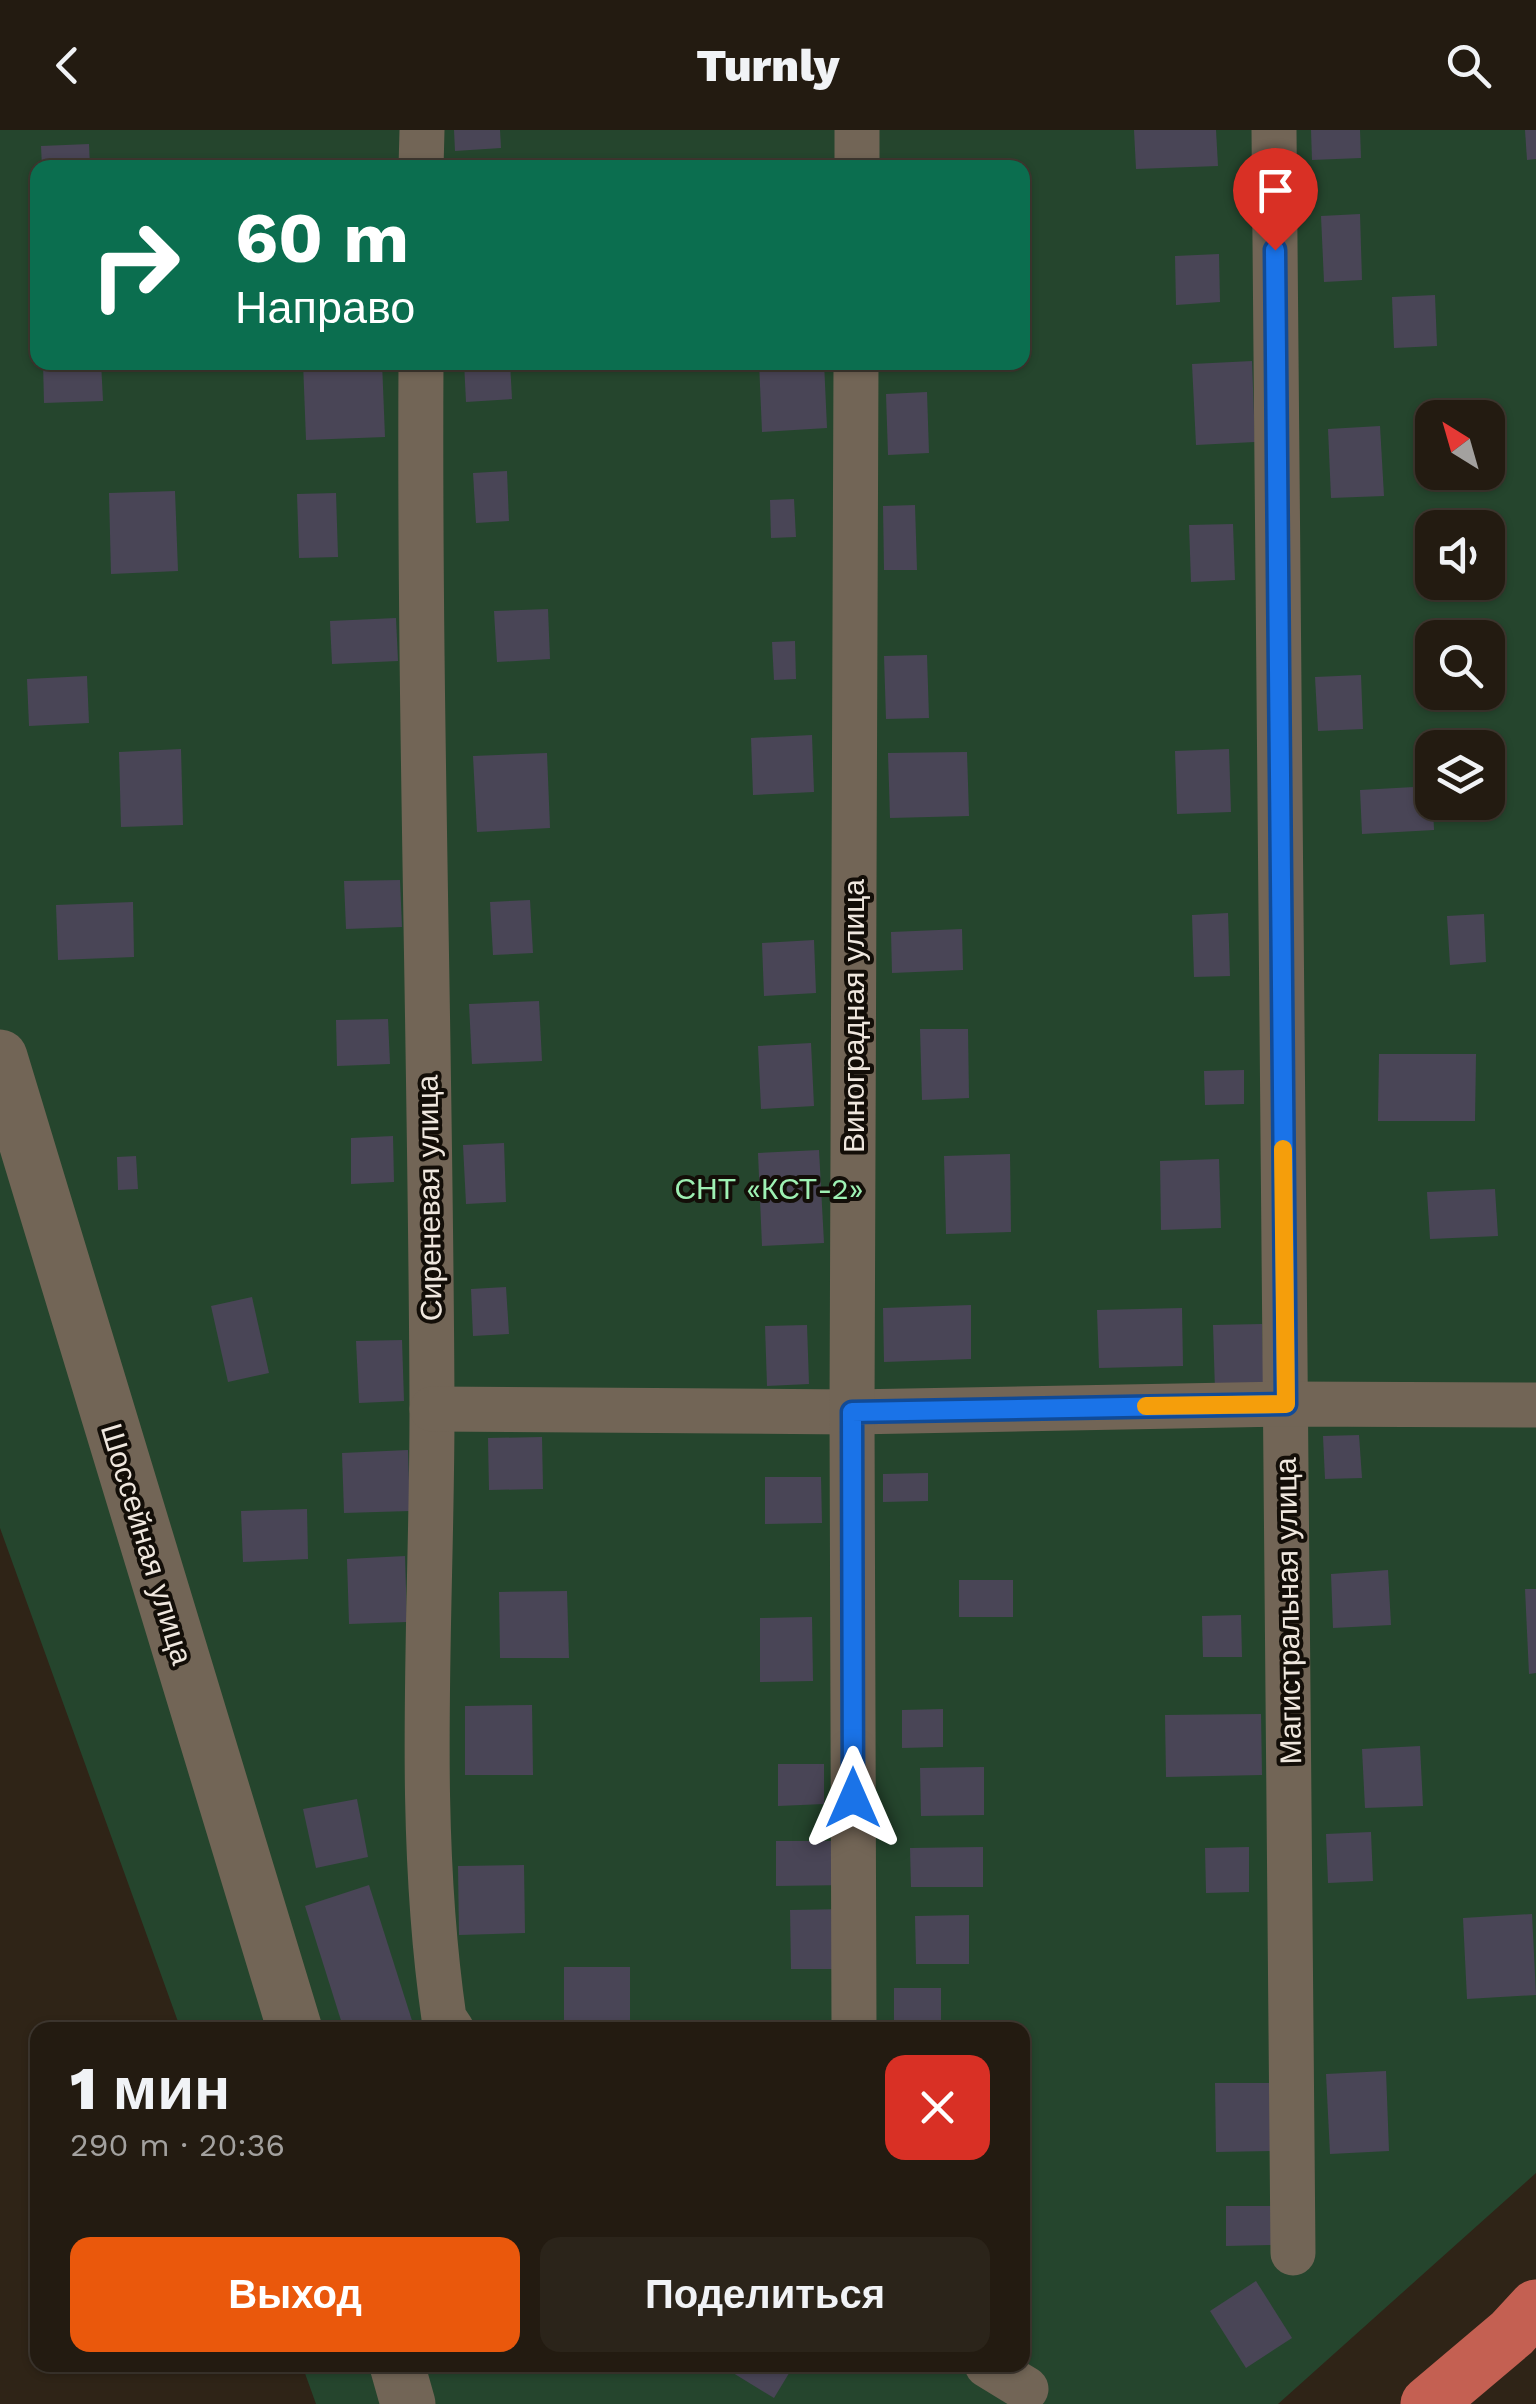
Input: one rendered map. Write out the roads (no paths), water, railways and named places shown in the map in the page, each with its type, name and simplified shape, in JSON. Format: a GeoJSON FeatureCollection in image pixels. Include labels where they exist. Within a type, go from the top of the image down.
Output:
{"type":"FeatureCollection","features":[{"type":"Feature","properties":{"kind":"highway"},"geometry":{"type":"LineString","coordinates":[[1428,2404],[1512,2333],[1536,2307]]}},
{"type":"Feature","properties":{"kind":"street"},"geometry":{"type":"LineString","coordinates":[[421,160],[422,130]]}},
{"type":"Feature","properties":{"kind":"street"},"geometry":{"type":"LineString","coordinates":[[857,130],[857,160]]}},
{"type":"Feature","properties":{"kind":"street","name":"Магистральная улица"},"geometry":{"type":"LineString","coordinates":[[1274,130],[1294,2253]]}},
{"type":"Feature","properties":{"kind":"street","name":"Сиреневая улица"},"geometry":{"type":"LineString","coordinates":[[420,370],[432,1409],[429,1871],[439,1987],[447,2022]]}},
{"type":"Feature","properties":{"kind":"street","name":"Виноградная улица"},"geometry":{"type":"LineString","coordinates":[[854,2022],[856,370]]}},
{"type":"Feature","properties":{"kind":"street","name":"Шоссейная улица"},"geometry":{"type":"LineString","coordinates":[[0,1057],[293,2022]]}},
{"type":"Feature","properties":{"kind":"street"},"geometry":{"type":"LineString","coordinates":[[432,1409],[852,1412],[1286,1404],[1536,1405]]}},
{"type":"Feature","properties":{"kind":"street"},"geometry":{"type":"LineString","coordinates":[[398,2372],[408,2404]]}},
{"type":"Feature","properties":{"kind":"street"},"geometry":{"type":"LineString","coordinates":[[1000,2372],[1026,2388]]}},
{"type":"Feature","properties":{"kind":"park label","name":"СНТ «КСТ-2»"},"geometry":{"type":"Point","coordinates":[769,1188]}}]}
